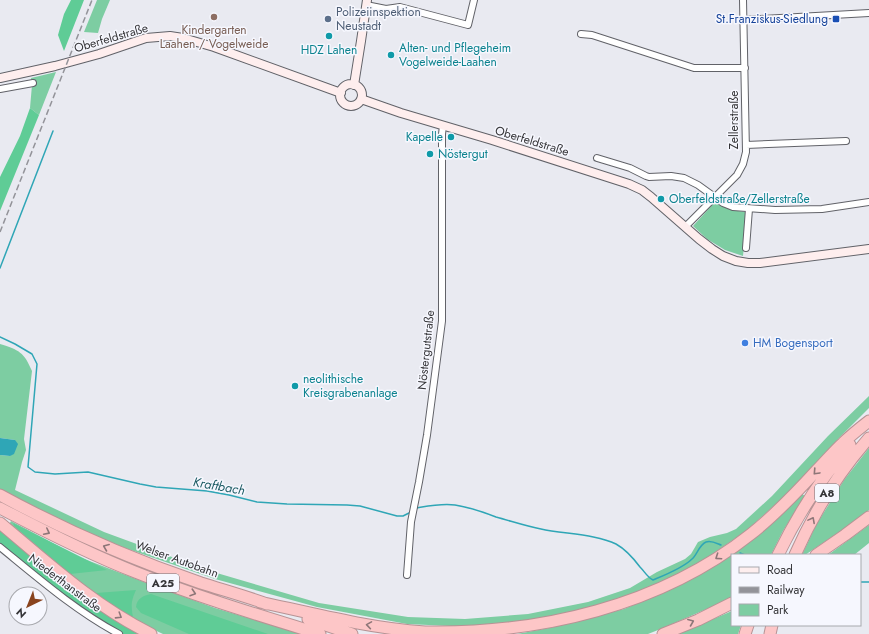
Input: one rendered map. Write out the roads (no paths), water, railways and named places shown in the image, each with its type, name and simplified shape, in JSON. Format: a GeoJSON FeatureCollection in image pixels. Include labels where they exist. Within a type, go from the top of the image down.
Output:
{"type":"FeatureCollection","features":[{"type":"Feature","properties":{"kind":"highway","name":"A8"},"geometry":{"type":"LineString","coordinates":[[779,554],[793,526],[821,483],[869,422]]}},
{"type":"Feature","properties":{"kind":"highway"},"geometry":{"type":"LineString","coordinates":[[260,602],[359,623],[395,629],[440,633],[487,633],[512,631],[559,623],[590,615],[632,601],[669,585],[729,550],[767,521],[797,492],[842,443],[869,422]]}},
{"type":"Feature","properties":{"kind":"highway","name":"A8"},"geometry":{"type":"LineString","coordinates":[[795,554],[821,503],[846,467],[869,438]]}},
{"type":"Feature","properties":{"kind":"highway","name":"Welser Autobahn"},"geometry":{"type":"LineString","coordinates":[[0,495],[67,530],[106,546],[194,580],[352,634]]}},
{"type":"Feature","properties":{"kind":"highway","name":"A25"},"geometry":{"type":"LineString","coordinates":[[0,508],[56,537],[135,572],[182,590],[320,634]]}},
{"type":"Feature","properties":{"kind":"highway"},"geometry":{"type":"LineString","coordinates":[[818,554],[869,516]]}},
{"type":"Feature","properties":{"kind":"highway"},"geometry":{"type":"LineString","coordinates":[[0,523],[78,588],[115,614],[151,634]]}},
{"type":"Feature","properties":{"kind":"highway"},"geometry":{"type":"LineString","coordinates":[[662,634],[698,620],[731,604]]}},
{"type":"Feature","properties":{"kind":"main road"},"geometry":{"type":"LineString","coordinates":[[354,85],[367,2]]}},
{"type":"Feature","properties":{"kind":"main road","name":"Oberfeldstraße"},"geometry":{"type":"LineString","coordinates":[[0,78],[55,66],[99,54],[146,38],[158,36],[183,38],[214,47],[341,93],[342,101],[349,106],[354,105],[361,100],[629,184],[642,190],[651,197],[698,239],[723,256],[736,261],[760,263],[869,248]]}},
{"type":"Feature","properties":{"kind":"main road"},"geometry":{"type":"LineString","coordinates":[[341,93],[345,86],[349,84],[354,85],[361,90],[361,100]]}},
{"type":"Feature","properties":{"kind":"street"},"geometry":{"type":"LineString","coordinates":[[367,2],[386,9],[400,7],[468,25],[474,0]]}},
{"type":"Feature","properties":{"kind":"street","name":"Zellerstraße"},"geometry":{"type":"LineString","coordinates":[[715,197],[741,168],[746,152],[743,0]]}},
{"type":"Feature","properties":{"kind":"street"},"geometry":{"type":"LineString","coordinates":[[744,20],[869,13]]}},
{"type":"Feature","properties":{"kind":"street"},"geometry":{"type":"LineString","coordinates":[[581,34],[592,35],[694,68],[745,68]]}},
{"type":"Feature","properties":{"kind":"street"},"geometry":{"type":"LineString","coordinates":[[0,89],[33,83]]}},
{"type":"Feature","properties":{"kind":"street","name":"Nöstergutstraße"},"geometry":{"type":"LineString","coordinates":[[407,574],[411,522],[427,435],[442,321],[443,126]]}},
{"type":"Feature","properties":{"kind":"street"},"geometry":{"type":"LineString","coordinates":[[746,145],[846,141]]}},
{"type":"Feature","properties":{"kind":"street"},"geometry":{"type":"LineString","coordinates":[[597,158],[630,168],[649,177],[671,176],[684,178],[698,185],[728,206],[733,207],[775,210],[822,209],[869,202]]}},
{"type":"Feature","properties":{"kind":"street"},"geometry":{"type":"LineString","coordinates":[[685,227],[715,197]]}},
{"type":"Feature","properties":{"kind":"street"},"geometry":{"type":"LineString","coordinates":[[746,248],[749,209]]}},
{"type":"Feature","properties":{"kind":"street","name":"Niederthanstraße"},"geometry":{"type":"LineString","coordinates":[[0,547],[49,586],[86,613],[119,634]]}},
{"type":"Feature","properties":{"kind":"water"},"geometry":{"type":"Polygon","coordinates":[[[0,438],[15,440],[18,444],[14,454],[10,456],[0,455],[0,438]]]}},
{"type":"Feature","properties":{"kind":"waterway"},"geometry":{"type":"LineString","coordinates":[[0,268],[53,131]]}},
{"type":"Feature","properties":{"kind":"waterway","name":"Kraftbach"},"geometry":{"type":"LineString","coordinates":[[0,337],[32,354],[37,364],[28,467],[35,472],[55,474],[88,472],[156,487],[207,491],[257,502],[360,506],[397,516],[403,516],[409,513]]}},
{"type":"Feature","properties":{"kind":"waterway"},"geometry":{"type":"LineString","coordinates":[[416,508],[450,504],[476,510],[535,528],[599,538],[616,544],[626,551],[653,580],[684,565],[694,557],[704,543],[708,541],[721,545]]}},
{"type":"Feature","properties":{"kind":"waterway"},"geometry":{"type":"LineString","coordinates":[[861,582],[869,582]]}},
{"type":"Feature","properties":{"kind":"railway"},"geometry":{"type":"LineString","coordinates":[[0,232],[92,0]]}},
{"type":"Feature","properties":{"kind":"place","name":"Kindergarten Laahen / Vogelweide"},"geometry":{"type":"Point","coordinates":[214,17]}},
{"type":"Feature","properties":{"kind":"place","name":"Polizeiinspektion Neustadt"},"geometry":{"type":"Point","coordinates":[328,19]}},
{"type":"Feature","properties":{"kind":"place","name":"St.Franziskus-Siedlung"},"geometry":{"type":"Point","coordinates":[836,19]}},
{"type":"Feature","properties":{"kind":"place","name":"HDZ Lahen"},"geometry":{"type":"Point","coordinates":[329,36]}},
{"type":"Feature","properties":{"kind":"place","name":"Alten- und Pflegeheim Vogelweide-Laahen"},"geometry":{"type":"Point","coordinates":[391,55]}},
{"type":"Feature","properties":{"kind":"place","name":"Kapelle"},"geometry":{"type":"Point","coordinates":[451,137]}},
{"type":"Feature","properties":{"kind":"place","name":"Nöstergut"},"geometry":{"type":"Point","coordinates":[430,154]}},
{"type":"Feature","properties":{"kind":"place","name":"Oberfeldstraße/Zellerstraße"},"geometry":{"type":"Point","coordinates":[661,199]}},
{"type":"Feature","properties":{"kind":"place","name":"HM Bogensport"},"geometry":{"type":"Point","coordinates":[745,343]}},
{"type":"Feature","properties":{"kind":"place","name":"neolithische Kreisgrabenanlage"},"geometry":{"type":"Point","coordinates":[295,386]}}]}
